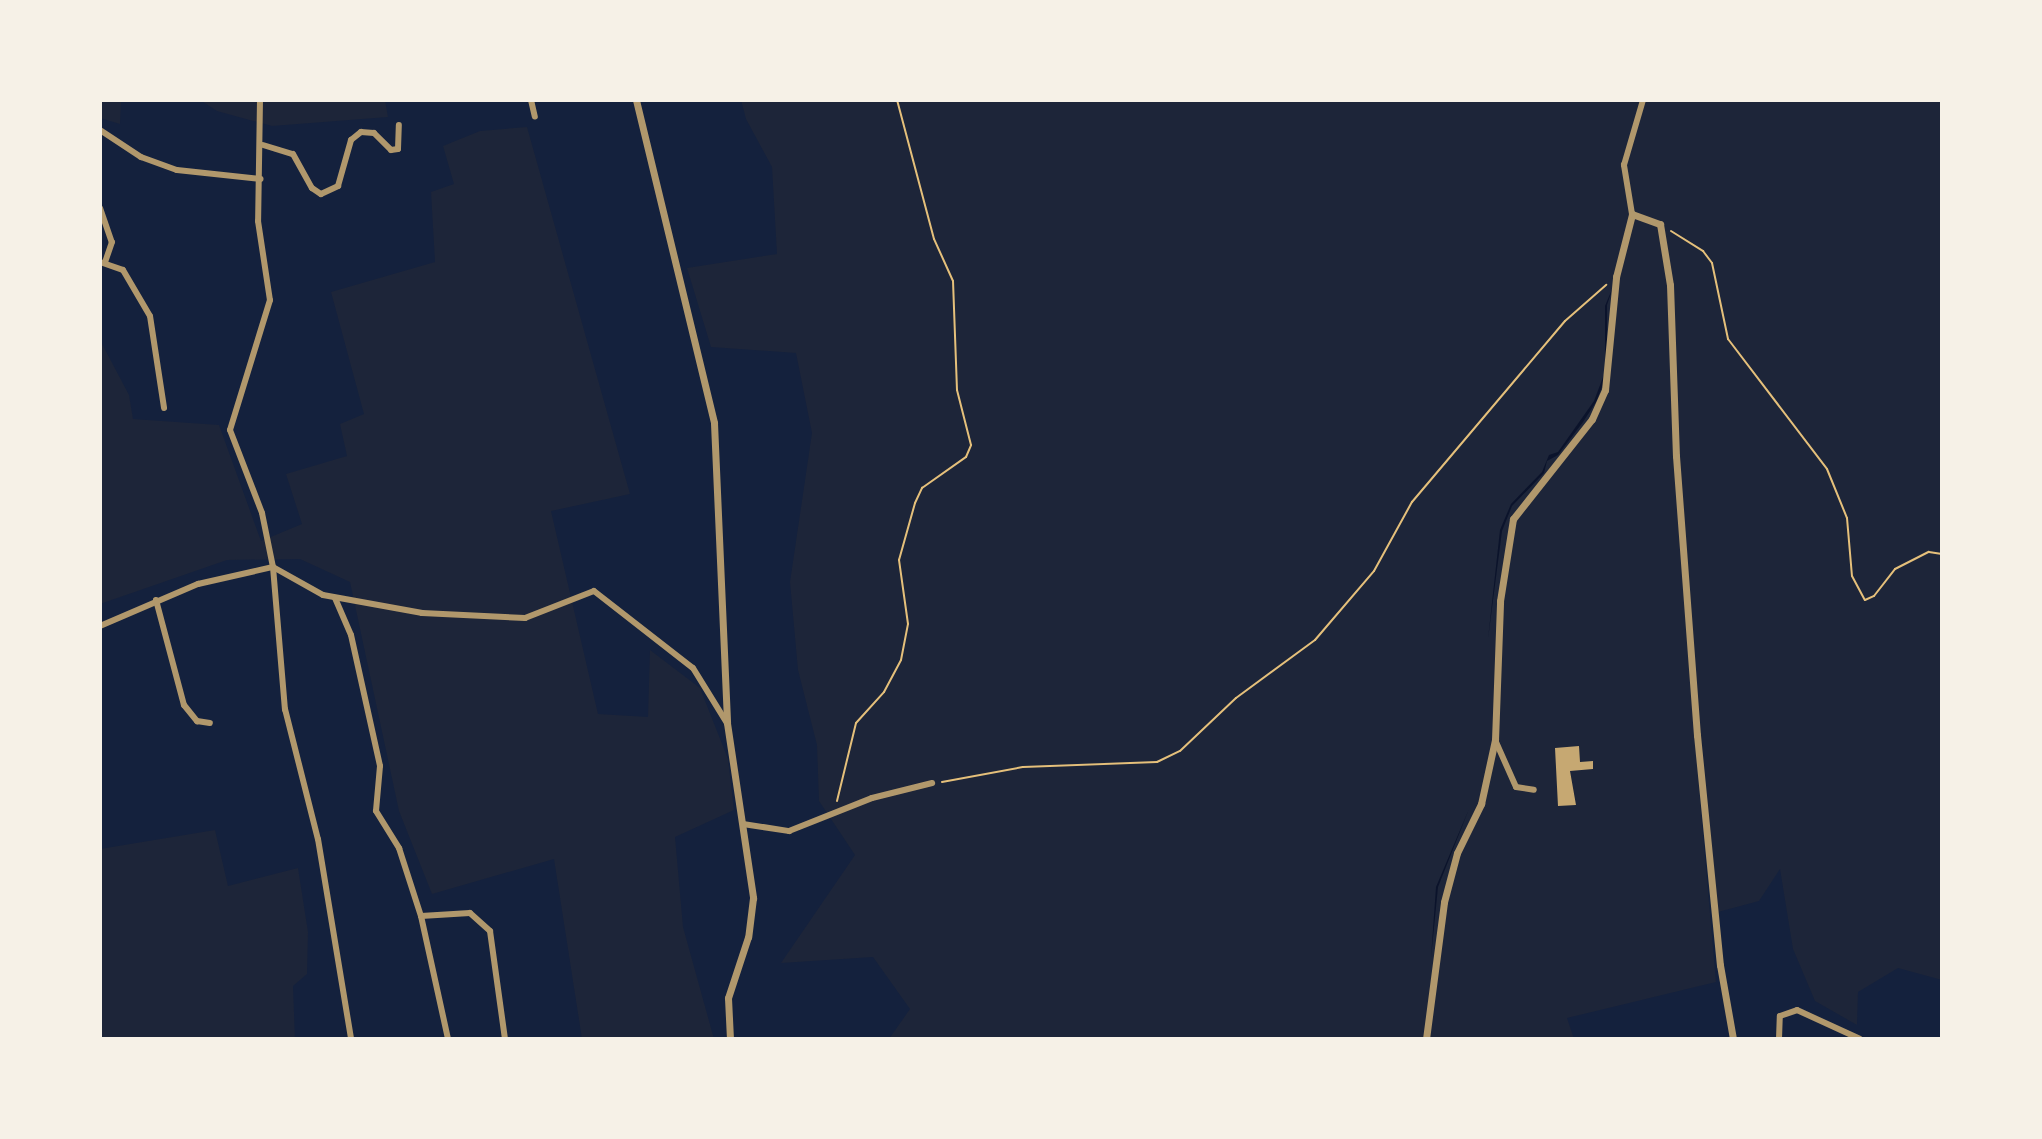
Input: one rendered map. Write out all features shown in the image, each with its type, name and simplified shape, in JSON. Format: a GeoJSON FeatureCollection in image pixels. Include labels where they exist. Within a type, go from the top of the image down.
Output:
{"type":"FeatureCollection","features":[{"type":"Feature","properties":{"kind":"street"},"geometry":{"type":"LineString","coordinates":[[260,100],[263,145],[258,221],[270,300],[230,430],[262,513],[273,567],[285,709],[318,839],[351,1039]]}},
{"type":"Feature","properties":{"kind":"street"},"geometry":{"type":"LineString","coordinates":[[531,100],[535,117]]}},
{"type":"Feature","properties":{"kind":"street"},"geometry":{"type":"LineString","coordinates":[[636,100],[714,423],[727,723],[743,824],[752,915],[728,998],[730,1039]]}},
{"type":"Feature","properties":{"kind":"street"},"geometry":{"type":"LineString","coordinates":[[1426,1039],[1444,902],[1457,853],[1481,804],[1495,740],[1500,601],[1513,519],[1592,419],[1605,390],[1616,277],[1632,214],[1624,165],[1643,100]]}},
{"type":"Feature","properties":{"kind":"street"},"geometry":{"type":"LineString","coordinates":[[263,145],[293,154],[312,188],[321,194],[338,186],[351,140],[361,132],[374,133],[391,150],[398,149],[399,125]]}},
{"type":"Feature","properties":{"kind":"street"},"geometry":{"type":"LineString","coordinates":[[100,130],[141,157],[177,170],[261,179]]}},
{"type":"Feature","properties":{"kind":"street"},"geometry":{"type":"LineString","coordinates":[[100,208],[112,242],[102,262],[123,270],[150,316],[164,408]]}},
{"type":"Feature","properties":{"kind":"street"},"geometry":{"type":"LineString","coordinates":[[1632,214],[1660,224],[1670,285],[1676,456],[1698,749],[1720,965],[1733,1039]]}},
{"type":"Feature","properties":{"kind":"street"},"geometry":{"type":"LineString","coordinates":[[100,626],[198,584],[273,567],[335,598],[422,613],[525,618],[563,600],[603,593],[693,668],[727,723]]}},
{"type":"Feature","properties":{"kind":"street"},"geometry":{"type":"LineString","coordinates":[[335,598],[351,635],[380,766],[376,811],[399,848],[421,916],[448,1039]]}},
{"type":"Feature","properties":{"kind":"street"},"geometry":{"type":"LineString","coordinates":[[156,600],[184,705],[197,721],[210,723]]}},
{"type":"Feature","properties":{"kind":"street"},"geometry":{"type":"LineString","coordinates":[[1495,740],[1512,782],[1534,790]]}},
{"type":"Feature","properties":{"kind":"street"},"geometry":{"type":"LineString","coordinates":[[743,824],[789,831],[841,809],[932,783]]}},
{"type":"Feature","properties":{"kind":"street"},"geometry":{"type":"LineString","coordinates":[[421,916],[461,911],[480,918],[490,931],[505,1039]]}},
{"type":"Feature","properties":{"kind":"street"},"geometry":{"type":"LineString","coordinates":[[1779,1039],[1780,1016],[1797,1010],[1860,1039]]}},
{"type":"Feature","properties":{"kind":"path"},"geometry":{"type":"LineString","coordinates":[[841,809],[837,801],[841,767],[856,723],[884,692],[901,660],[908,624],[899,560],[915,503],[922,488],[966,457],[971,445],[957,390],[953,281],[934,239],[897,100]]}},
{"type":"Feature","properties":{"kind":"path"},"geometry":{"type":"LineString","coordinates":[[1660,224],[1703,251],[1712,263],[1728,339],[1827,469],[1847,518],[1852,576],[1865,600],[1895,569],[1929,552],[1942,554]]}},
{"type":"Feature","properties":{"kind":"path"},"geometry":{"type":"LineString","coordinates":[[932,783],[1023,767],[1157,762],[1180,751],[1236,698],[1315,640],[1374,571],[1412,502],[1468,434],[1565,321],[1616,277]]}},
{"type":"Feature","properties":{"kind":"shaded area"},"geometry":{"type":"Polygon","coordinates":[[[100,100],[121,100],[120,124],[100,118],[100,100]]]}},
{"type":"Feature","properties":{"kind":"shaded area"},"geometry":{"type":"Polygon","coordinates":[[[200,100],[385,100],[388,117],[272,126],[217,111],[200,100]]]}},
{"type":"Feature","properties":{"kind":"shaded area"},"geometry":{"type":"Polygon","coordinates":[[[741,100],[1942,100],[1942,980],[1898,968],[1858,992],[1857,1025],[1815,1001],[1793,949],[1780,869],[1759,901],[1718,912],[1702,742],[1695,743],[1716,982],[1567,1018],[1574,1039],[889,1039],[910,1009],[873,957],[781,963],[855,855],[819,801],[817,745],[798,670],[790,582],[812,433],[796,353],[711,347],[687,268],[777,254],[772,167],[746,119],[741,100]]]}},
{"type":"Feature","properties":{"kind":"shaded area"},"geometry":{"type":"Polygon","coordinates":[[[527,127],[630,494],[551,511],[598,714],[648,717],[650,650],[700,688],[728,759],[734,810],[675,837],[683,927],[714,1039],[582,1039],[554,859],[432,894],[399,811],[350,582],[300,559],[227,560],[100,604],[100,340],[129,395],[133,419],[219,425],[261,541],[302,524],[286,474],[347,456],[340,424],[364,414],[331,292],[435,262],[431,192],[454,184],[443,146],[480,131],[527,127]]]}},
{"type":"Feature","properties":{"kind":"shaded area"},"geometry":{"type":"Polygon","coordinates":[[[1613,287],[1607,305],[1607,374],[1596,402],[1583,422],[1558,455],[1547,461],[1544,473],[1512,506],[1502,531],[1488,639],[1500,530],[1511,504],[1542,472],[1549,455],[1558,452],[1594,401],[1605,372],[1605,306],[1613,287]]]}},
{"type":"Feature","properties":{"kind":"shaded area"},"geometry":{"type":"Polygon","coordinates":[[[1469,809],[1438,887],[1431,958],[1436,887],[1469,809]]]}},
{"type":"Feature","properties":{"kind":"shaded area"},"geometry":{"type":"Polygon","coordinates":[[[215,830],[228,886],[298,868],[308,932],[307,974],[293,986],[295,1039],[100,1039],[100,849],[215,830]]]}},
{"type":"Feature","properties":{"kind":"building"},"geometry":{"type":"Polygon","coordinates":[[[1579,746],[1580,762],[1593,761],[1593,769],[1570,771],[1576,805],[1558,806],[1555,748],[1579,746]]]}}]}
